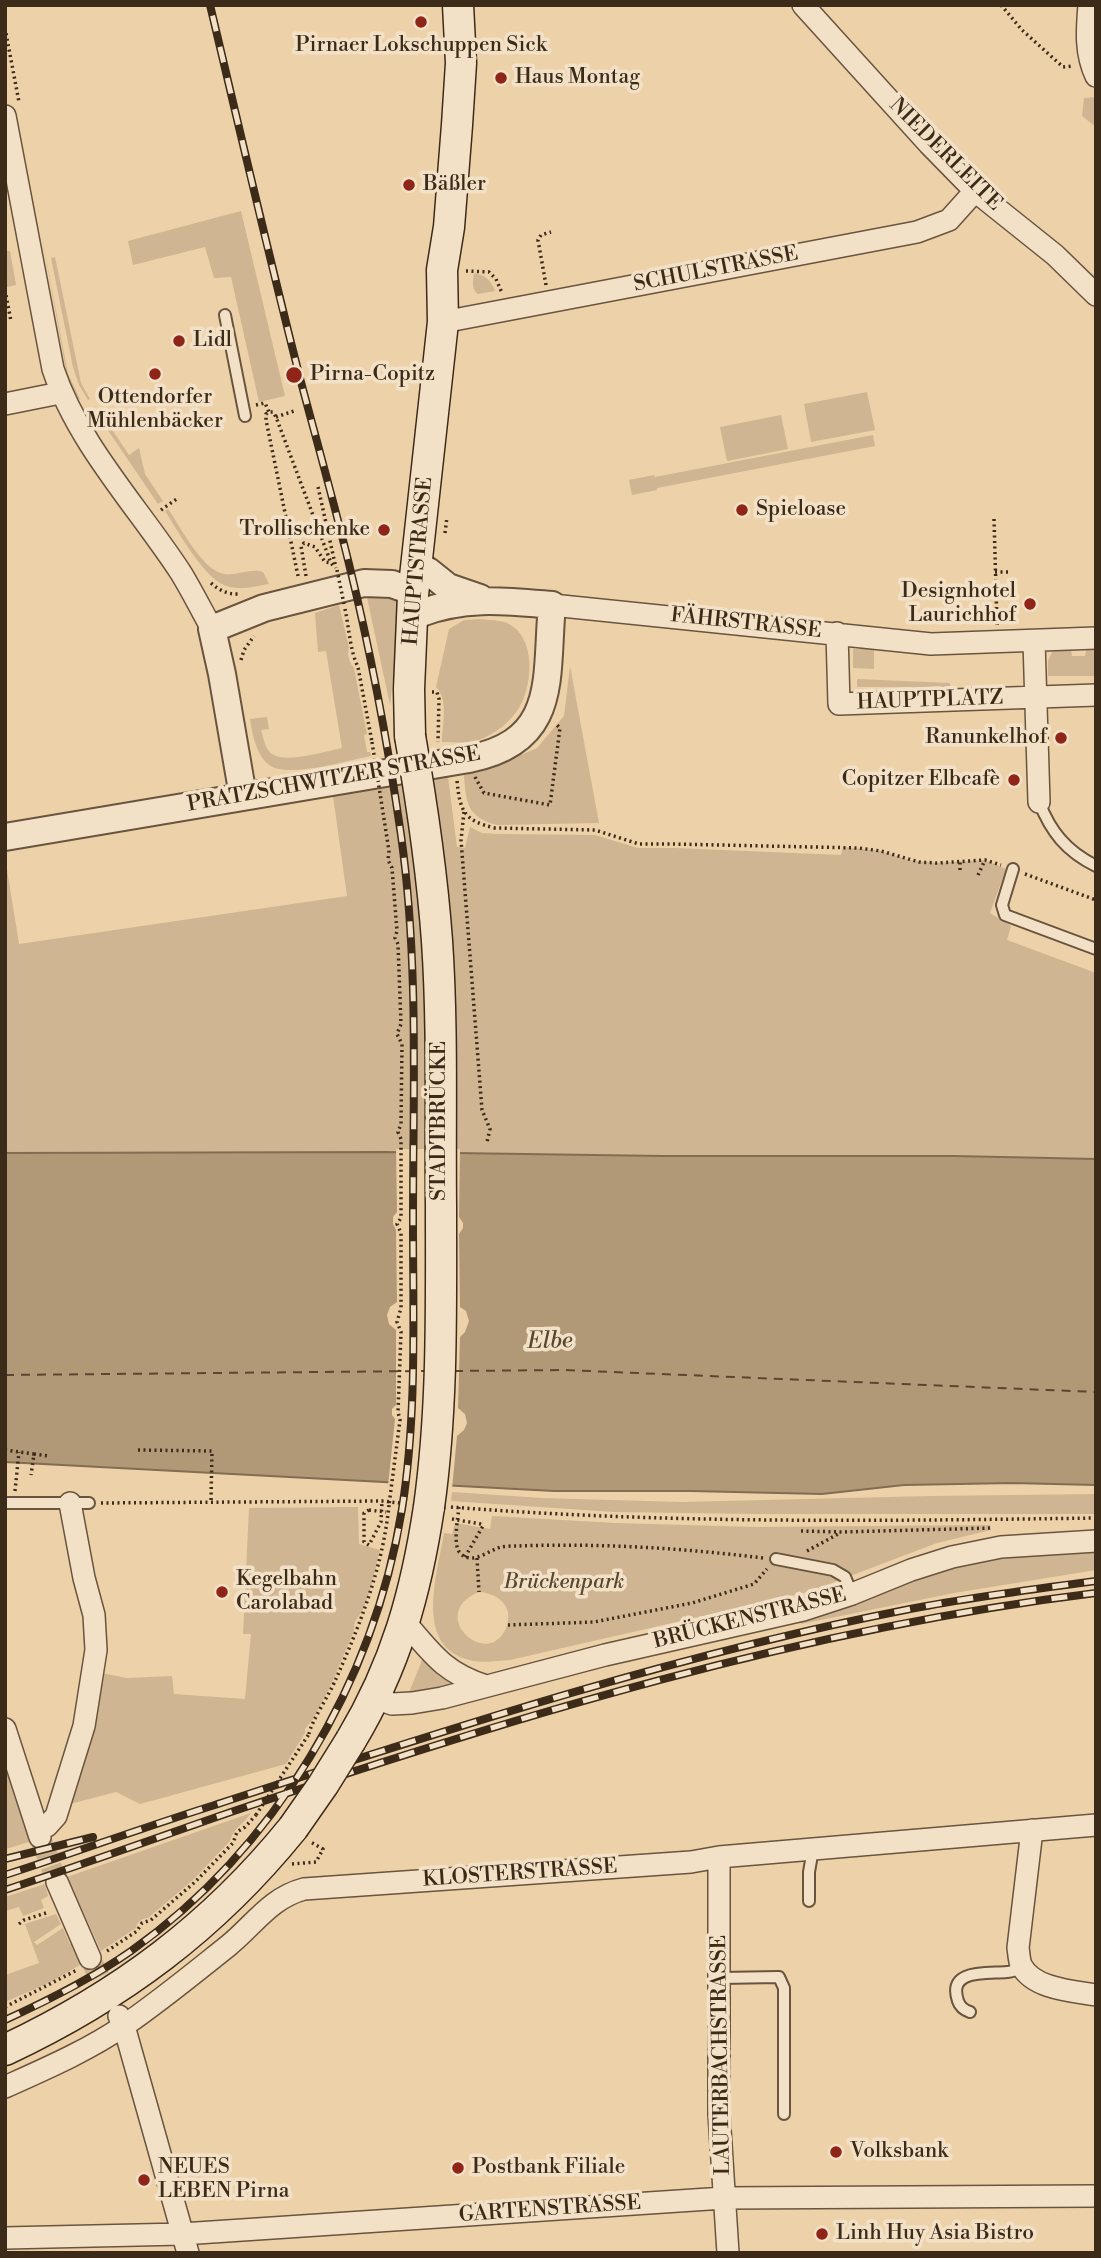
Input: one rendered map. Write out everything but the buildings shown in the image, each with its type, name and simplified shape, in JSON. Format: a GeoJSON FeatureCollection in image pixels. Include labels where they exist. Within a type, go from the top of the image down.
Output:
{"type":"FeatureCollection","features":[{"type":"Feature","properties":{"kind":"main road","name":"HAUPTSTRASSE"},"geometry":{"type":"LineString","coordinates":[[434,747],[411,665],[421,593],[433,536],[429,441],[443,322],[442,270],[449,228],[461,62],[458,5]]}},
{"type":"Feature","properties":{"kind":"main road","name":"STADTBRÜCKE"},"geometry":{"type":"LineString","coordinates":[[5,2050],[74,2016],[168,1954],[302,1835],[323,1785],[375,1698],[405,1622],[434,1509],[440,1364],[439,1001],[434,899],[428,845],[434,747]]}},
{"type":"Feature","properties":{"kind":"street","name":"NIEDERLEITE"},"geometry":{"type":"LineString","coordinates":[[803,5],[975,191],[1055,255],[1096,295]]}},
{"type":"Feature","properties":{"kind":"street"},"geometry":{"type":"LineString","coordinates":[[1089,5],[1086,34],[1089,62],[1096,76]]}},
{"type":"Feature","properties":{"kind":"street"},"geometry":{"type":"LineString","coordinates":[[12,109],[48,345],[61,393],[108,471],[182,575],[212,629],[243,796]]}},
{"type":"Feature","properties":{"kind":"street","name":"SCHULSTRASSE"},"geometry":{"type":"LineString","coordinates":[[443,322],[917,232],[950,220],[975,191]]}},
{"type":"Feature","properties":{"kind":"street"},"geometry":{"type":"LineString","coordinates":[[5,404],[61,393]]}},
{"type":"Feature","properties":{"kind":"street"},"geometry":{"type":"LineString","coordinates":[[212,629],[293,594],[363,583],[380,582],[400,586],[421,593],[443,606],[485,600]]}},
{"type":"Feature","properties":{"kind":"street"},"geometry":{"type":"LineString","coordinates":[[421,593],[449,587],[485,600],[552,605]]}},
{"type":"Feature","properties":{"kind":"street","name":"FÄHRSTRASSE"},"geometry":{"type":"LineString","coordinates":[[552,605],[837,633]]}},
{"type":"Feature","properties":{"kind":"street","name":"PRATZSCHWITZER STRASSE"},"geometry":{"type":"LineString","coordinates":[[5,837],[243,796],[434,747],[484,756],[510,744],[527,729],[540,710],[548,681],[552,605]]}},
{"type":"Feature","properties":{"kind":"street"},"geometry":{"type":"LineString","coordinates":[[837,633],[931,644],[1096,638]]}},
{"type":"Feature","properties":{"kind":"street","name":"HAUPTPLATZ"},"geometry":{"type":"LineString","coordinates":[[837,633],[839,704],[1096,695]]}},
{"type":"Feature","properties":{"kind":"street"},"geometry":{"type":"LineString","coordinates":[[1034,640],[1039,802]]}},
{"type":"Feature","properties":{"kind":"street"},"geometry":{"type":"LineString","coordinates":[[5,1729],[39,1833],[56,1816],[84,1726],[96,1650],[92,1604],[84,1578],[79,1503]]}},
{"type":"Feature","properties":{"kind":"street","name":"BRÜCKENSTRASSE"},"geometry":{"type":"LineString","coordinates":[[375,1698],[392,1704],[442,1698],[605,1655],[803,1610],[952,1557],[1000,1547],[1096,1541]]}},
{"type":"Feature","properties":{"kind":"street"},"geometry":{"type":"LineString","coordinates":[[405,1622],[443,1666],[467,1680],[486,1686]]}},
{"type":"Feature","properties":{"kind":"street","name":"KLOSTERSTRASSE"},"geometry":{"type":"LineString","coordinates":[[5,2087],[45,2069],[120,2020],[231,1944],[288,1893],[304,1889],[691,1862],[719,1857],[1096,1825]]}},
{"type":"Feature","properties":{"kind":"street"},"geometry":{"type":"LineString","coordinates":[[1032,1830],[1018,1948],[1023,1967],[1027,1973],[1052,1987],[1096,1995]]}},
{"type":"Feature","properties":{"kind":"street","name":"LAUTERBACHSTRASSE"},"geometry":{"type":"LineString","coordinates":[[719,1857],[719,2114],[728,2253]]}},
{"type":"Feature","properties":{"kind":"street"},"geometry":{"type":"LineString","coordinates":[[57,1882],[93,1960]]}},
{"type":"Feature","properties":{"kind":"street"},"geometry":{"type":"LineString","coordinates":[[120,2020],[185,2243]]}},
{"type":"Feature","properties":{"kind":"street","name":"GARTENSTRASSE"},"geometry":{"type":"LineString","coordinates":[[5,2238],[185,2243],[724,2198],[1096,2196]]}},
{"type":"Feature","properties":{"kind":"lane"},"geometry":{"type":"LineString","coordinates":[[226,314],[245,416]]}},
{"type":"Feature","properties":{"kind":"lane"},"geometry":{"type":"LineString","coordinates":[[1039,802],[1048,824],[1063,843],[1096,866]]}},
{"type":"Feature","properties":{"kind":"lane"},"geometry":{"type":"LineString","coordinates":[[1013,869],[1002,905],[1005,915],[1096,949]]}},
{"type":"Feature","properties":{"kind":"lane"},"geometry":{"type":"LineString","coordinates":[[5,1503],[79,1503]]}},
{"type":"Feature","properties":{"kind":"lane"},"geometry":{"type":"LineString","coordinates":[[776,1559],[833,1570],[845,1577],[852,1594]]}},
{"type":"Feature","properties":{"kind":"lane"},"geometry":{"type":"LineString","coordinates":[[809,1901],[809,1872],[813,1849]]}},
{"type":"Feature","properties":{"kind":"lane"},"geometry":{"type":"LineString","coordinates":[[970,2012],[963,2010],[958,2003],[958,1985],[963,1977],[973,1973],[1011,1972],[1023,1967]]}},
{"type":"Feature","properties":{"kind":"lane"},"geometry":{"type":"LineString","coordinates":[[720,1978],[779,1977],[784,1988],[784,2114]]}},
{"type":"Feature","properties":{"kind":"path"},"geometry":{"type":"LineString","coordinates":[[1000,5],[1050,56],[1063,67],[1067,67]]}},
{"type":"Feature","properties":{"kind":"path"},"geometry":{"type":"LineString","coordinates":[[5,28],[12,109]]}},
{"type":"Feature","properties":{"kind":"path"},"geometry":{"type":"LineString","coordinates":[[549,301],[538,240],[541,235],[551,232]]}},
{"type":"Feature","properties":{"kind":"path"},"geometry":{"type":"LineString","coordinates":[[464,271],[489,272],[501,288],[505,310]]}},
{"type":"Feature","properties":{"kind":"path"},"geometry":{"type":"LineString","coordinates":[[5,290],[11,321]]}},
{"type":"Feature","properties":{"kind":"path"},"geometry":{"type":"LineString","coordinates":[[276,418],[294,411]]}},
{"type":"Feature","properties":{"kind":"path"},"geometry":{"type":"LineString","coordinates":[[293,594],[266,414],[273,412],[276,418],[331,563],[337,570]]}},
{"type":"Feature","properties":{"kind":"path"},"geometry":{"type":"LineString","coordinates":[[5,2007],[93,1960],[137,1931],[142,1923],[151,1920],[195,1882],[233,1843],[237,1832],[246,1827],[256,1815],[309,1734],[310,1726],[316,1720],[333,1686],[357,1632],[383,1550],[400,1419],[401,1332],[397,1322],[401,1308],[401,1233],[397,1224],[401,1217],[401,1139],[398,1132],[401,1124],[402,1044],[397,1034],[401,1024],[398,944],[395,938],[397,931],[392,869],[388,860],[389,851],[372,742],[318,487]]}},
{"type":"Feature","properties":{"kind":"path"},"geometry":{"type":"LineString","coordinates":[[153,501],[160,511],[177,498]]}},
{"type":"Feature","properties":{"kind":"path"},"geometry":{"type":"LineString","coordinates":[[994,519],[997,630]]}},
{"type":"Feature","properties":{"kind":"path"},"geometry":{"type":"LineString","coordinates":[[307,575],[301,546],[304,543],[315,547],[325,562],[331,563]]}},
{"type":"Feature","properties":{"kind":"path"},"geometry":{"type":"LineString","coordinates":[[995,572],[1010,572]]}},
{"type":"Feature","properties":{"kind":"path"},"geometry":{"type":"LineString","coordinates":[[210,583],[229,594],[242,594]]}},
{"type":"Feature","properties":{"kind":"path"},"geometry":{"type":"LineString","coordinates":[[222,674],[238,671],[244,650],[262,628]]}},
{"type":"Feature","properties":{"kind":"path"},"geometry":{"type":"LineString","coordinates":[[439,699],[434,747],[458,795],[461,808],[481,825],[495,828],[595,830],[650,845],[859,848],[919,862],[985,860],[1096,900]]}},
{"type":"Feature","properties":{"kind":"path"},"geometry":{"type":"LineString","coordinates":[[478,783],[484,793],[550,806],[560,728],[540,710]]}},
{"type":"Feature","properties":{"kind":"path"},"geometry":{"type":"LineString","coordinates":[[464,812],[461,840],[482,1110],[490,1129],[486,1142]]}},
{"type":"Feature","properties":{"kind":"path"},"geometry":{"type":"LineString","coordinates":[[978,875],[985,860]]}},
{"type":"Feature","properties":{"kind":"path"},"geometry":{"type":"LineString","coordinates":[[960,862],[960,870]]}},
{"type":"Feature","properties":{"kind":"path"},"geometry":{"type":"LineString","coordinates":[[5,1450],[49,1456]]}},
{"type":"Feature","properties":{"kind":"path"},"geometry":{"type":"LineString","coordinates":[[138,1450],[212,1451],[211,1502]]}},
{"type":"Feature","properties":{"kind":"path"},"geometry":{"type":"LineString","coordinates":[[16,1474],[19,1452]]}},
{"type":"Feature","properties":{"kind":"path"},"geometry":{"type":"LineString","coordinates":[[31,1475],[34,1454]]}},
{"type":"Feature","properties":{"kind":"path"},"geometry":{"type":"LineString","coordinates":[[382,1502],[381,1522],[369,1545],[364,1542],[364,1513],[369,1510],[387,1512]]}},
{"type":"Feature","properties":{"kind":"path"},"geometry":{"type":"LineString","coordinates":[[79,1503],[382,1502],[434,1509],[483,1526],[465,1557]]}},
{"type":"Feature","properties":{"kind":"path"},"geometry":{"type":"LineString","coordinates":[[434,1509],[459,1507],[757,1521],[1096,1518]]}},
{"type":"Feature","properties":{"kind":"path"},"geometry":{"type":"LineString","coordinates":[[459,1507],[457,1550],[465,1557],[477,1558],[502,1547],[547,1545],[702,1552],[776,1559]]}},
{"type":"Feature","properties":{"kind":"path"},"geometry":{"type":"LineString","coordinates":[[802,1531],[995,1528]]}},
{"type":"Feature","properties":{"kind":"path"},"geometry":{"type":"LineString","coordinates":[[791,1560],[842,1532]]}},
{"type":"Feature","properties":{"kind":"path"},"geometry":{"type":"LineString","coordinates":[[477,1558],[479,1592]]}},
{"type":"Feature","properties":{"kind":"path"},"geometry":{"type":"LineString","coordinates":[[508,1625],[594,1622],[692,1602],[754,1584],[776,1559]]}},
{"type":"Feature","properties":{"kind":"path"},"geometry":{"type":"LineString","coordinates":[[289,1865],[316,1862],[323,1849],[302,1835]]}},
{"type":"Feature","properties":{"kind":"path"},"geometry":{"type":"LineString","coordinates":[[19,1924],[51,1912]]}},
{"type":"Feature","properties":{"kind":"green space"},"geometry":{"type":"Polygon","coordinates":[[[1096,97],[1096,127],[1082,116],[1084,98],[1096,97]]]}},
{"type":"Feature","properties":{"kind":"green space"},"geometry":{"type":"Polygon","coordinates":[[[241,211],[285,396],[259,402],[231,277],[214,278],[205,247],[133,265],[128,241],[241,211]]]}},
{"type":"Feature","properties":{"kind":"green space"},"geometry":{"type":"Polygon","coordinates":[[[41,231],[68,374],[79,400],[67,375],[41,231]]]}},
{"type":"Feature","properties":{"kind":"green space"},"geometry":{"type":"Polygon","coordinates":[[[5,251],[10,251],[16,285],[7,287],[5,251]]]}},
{"type":"Feature","properties":{"kind":"green space"},"geometry":{"type":"Polygon","coordinates":[[[55,257],[81,383],[90,399],[88,400],[73,367],[51,258],[55,257]]]}},
{"type":"Feature","properties":{"kind":"green space"},"geometry":{"type":"Polygon","coordinates":[[[474,273],[488,279],[495,291],[478,294],[473,287],[474,273]]]}},
{"type":"Feature","properties":{"kind":"green space"},"geometry":{"type":"Polygon","coordinates":[[[867,392],[875,430],[811,442],[804,404],[867,392]]]}},
{"type":"Feature","properties":{"kind":"green space"},"geometry":{"type":"Polygon","coordinates":[[[781,415],[788,449],[727,461],[720,427],[781,415]]]}},
{"type":"Feature","properties":{"kind":"green space"},"geometry":{"type":"Polygon","coordinates":[[[117,416],[120,421],[111,428],[129,455],[139,448],[145,474],[163,501],[158,504],[103,423],[117,416]]]}},
{"type":"Feature","properties":{"kind":"green space"},"geometry":{"type":"Polygon","coordinates":[[[873,435],[875,446],[632,495],[629,480],[873,435]]]}},
{"type":"Feature","properties":{"kind":"green space"},"geometry":{"type":"Polygon","coordinates":[[[168,509],[200,557],[217,571],[225,574],[263,572],[269,584],[230,587],[211,576],[193,555],[165,511],[168,509]]]}},
{"type":"Feature","properties":{"kind":"green space"},"geometry":{"type":"Polygon","coordinates":[[[366,593],[392,597],[401,612],[390,705],[366,593]]]}},
{"type":"Feature","properties":{"kind":"green space"},"geometry":{"type":"Polygon","coordinates":[[[339,605],[367,734],[364,735],[367,752],[370,752],[371,756],[302,770],[276,768],[260,755],[250,719],[267,717],[269,729],[261,730],[264,741],[271,753],[280,757],[307,756],[342,748],[326,651],[318,652],[315,613],[339,605]]]}},
{"type":"Feature","properties":{"kind":"green space"},"geometry":{"type":"Polygon","coordinates":[[[480,619],[507,623],[523,638],[529,661],[528,685],[520,706],[512,717],[491,734],[470,742],[442,742],[444,705],[436,687],[449,629],[464,620],[480,619]]]}},
{"type":"Feature","properties":{"kind":"green space"},"geometry":{"type":"Polygon","coordinates":[[[853,649],[874,649],[874,669],[853,668],[853,649]]]}},
{"type":"Feature","properties":{"kind":"green space"},"geometry":{"type":"Polygon","coordinates":[[[1071,650],[1072,656],[1085,656],[1086,650],[1096,650],[1096,676],[1048,676],[1048,661],[1052,652],[1071,650]]]}},
{"type":"Feature","properties":{"kind":"green space"},"geometry":{"type":"Polygon","coordinates":[[[570,666],[599,823],[497,825],[479,818],[467,801],[464,775],[486,770],[537,748],[564,716],[570,666]]]}},
{"type":"Feature","properties":{"kind":"green space"},"geometry":{"type":"Polygon","coordinates":[[[857,679],[950,683],[950,687],[857,687],[857,679]]]}},
{"type":"Feature","properties":{"kind":"green space"},"geometry":{"type":"Polygon","coordinates":[[[448,777],[457,847],[465,848],[470,827],[482,833],[595,835],[638,848],[841,855],[843,847],[881,851],[909,860],[937,863],[985,860],[1006,869],[990,913],[1011,926],[1007,940],[1096,973],[1096,1159],[5,1153],[5,857],[19,944],[347,896],[333,796],[448,777]]]}},
{"type":"Feature","properties":{"kind":"green space"},"geometry":{"type":"Polygon","coordinates":[[[452,1492],[681,1502],[1096,1494],[1096,1514],[614,1512],[451,1501],[452,1492]]]}},
{"type":"Feature","properties":{"kind":"green space"},"geometry":{"type":"Polygon","coordinates":[[[358,1507],[359,1544],[380,1550],[370,1589],[331,1685],[286,1764],[140,1804],[116,1792],[70,1804],[101,1673],[127,1678],[172,1676],[174,1694],[245,1699],[251,1634],[243,1634],[249,1508],[358,1507]]]}},
{"type":"Feature","properties":{"kind":"green space","name":"Brückenpark"},"geometry":{"type":"Polygon","coordinates":[[[492,1516],[757,1527],[990,1525],[991,1530],[937,1543],[808,1592],[510,1660],[488,1662],[466,1659],[450,1651],[440,1638],[433,1605],[444,1533],[452,1534],[455,1523],[490,1529],[492,1516]],[[479,1592],[464,1602],[458,1613],[459,1624],[466,1634],[475,1641],[487,1644],[497,1640],[506,1628],[508,1614],[498,1598],[479,1592]]]}},
{"type":"Feature","properties":{"kind":"green space"},"geometry":{"type":"Polygon","coordinates":[[[1096,1548],[1096,1570],[954,1593],[801,1624],[800,1619],[949,1566],[1001,1556],[1096,1548]]]}},
{"type":"Feature","properties":{"kind":"green space"},"geometry":{"type":"Polygon","coordinates":[[[423,1658],[458,1685],[408,1695],[423,1658]]]}},
{"type":"Feature","properties":{"kind":"green space"},"geometry":{"type":"Polygon","coordinates":[[[5,1745],[32,1841],[6,1849],[5,1846],[5,1745]]]}},
{"type":"Feature","properties":{"kind":"green space"},"geometry":{"type":"Polygon","coordinates":[[[251,1813],[230,1841],[194,1879],[148,1918],[140,1921],[136,1928],[101,1951],[67,1877],[251,1813]]]}},
{"type":"Feature","properties":{"kind":"green space"},"geometry":{"type":"Polygon","coordinates":[[[45,1884],[48,1896],[41,1900],[44,1908],[23,1916],[19,1907],[5,1911],[5,1897],[45,1884]]]}},
{"type":"Feature","properties":{"kind":"green space"},"geometry":{"type":"Polygon","coordinates":[[[56,1914],[61,1924],[34,1942],[37,1945],[63,1928],[83,1963],[51,1982],[5,2002],[5,1975],[39,1963],[25,1924],[56,1914]]]}},
{"type":"Feature","properties":{"kind":"water","name":"Elbe"},"geometry":{"type":"Polygon","coordinates":[[[385,1152],[1096,1159],[1096,1485],[904,1485],[822,1494],[554,1491],[5,1462],[5,1153],[385,1152]]]}},
{"type":"Feature","properties":{"kind":"pier"},"geometry":{"type":"Polygon","coordinates":[[[396,1149],[460,1149],[459,1217],[463,1228],[459,1234],[460,1307],[466,1311],[469,1321],[460,1337],[458,1408],[465,1414],[467,1423],[457,1436],[452,1489],[388,1486],[395,1419],[392,1409],[396,1405],[396,1330],[389,1324],[387,1315],[390,1307],[397,1302],[396,1230],[393,1224],[393,1217],[397,1212],[396,1149]]]}},
{"type":"Feature","properties":{"kind":"ferry route"},"geometry":{"type":"LineString","coordinates":[[454,1371],[564,1370],[1096,1392]]}},
{"type":"Feature","properties":{"kind":"ferry route"},"geometry":{"type":"LineString","coordinates":[[5,1375],[424,1371]]}},
{"type":"Feature","properties":{"kind":"tunnel"},"geometry":{"type":"LineString","coordinates":[[40,1837],[57,1882]]}},
{"type":"Feature","properties":{"kind":"tunnel"},"geometry":{"type":"LineString","coordinates":[[90,1958],[112,2004]]}},
{"type":"Feature","properties":{"kind":"railway"},"geometry":{"type":"LineString","coordinates":[[5,2020],[70,1988],[131,1951],[183,1910],[230,1863],[273,1812],[310,1757],[342,1698],[368,1637],[388,1574],[407,1474],[413,1366],[414,1028],[407,883],[401,835],[378,699],[357,598],[289,335],[210,5]]}},
{"type":"Feature","properties":{"kind":"railway"},"geometry":{"type":"LineString","coordinates":[[5,1875],[375,1753],[641,1673],[820,1628],[910,1609],[1096,1581]]}},
{"type":"Feature","properties":{"kind":"railway"},"geometry":{"type":"LineString","coordinates":[[5,1890],[337,1777],[551,1710],[658,1680],[876,1629],[985,1609],[1096,1593]]}},
{"type":"Feature","properties":{"kind":"railway"},"geometry":{"type":"LineString","coordinates":[[5,1859],[93,1837]]}},
{"type":"Feature","properties":{"kind":"place","name":"Pirnaer Lokschuppen Sick"},"geometry":{"type":"Point","coordinates":[421,22]}},
{"type":"Feature","properties":{"kind":"place","name":"Haus Montag"},"geometry":{"type":"Point","coordinates":[501,78]}},
{"type":"Feature","properties":{"kind":"place","name":"Bäßler"},"geometry":{"type":"Point","coordinates":[409,185]}},
{"type":"Feature","properties":{"kind":"place","name":"Lidl"},"geometry":{"type":"Point","coordinates":[179,341]}},
{"type":"Feature","properties":{"kind":"place","name":"Ottendorfer Mühlenbäcker"},"geometry":{"type":"Point","coordinates":[155,374]}},
{"type":"Feature","properties":{"kind":"place","name":"Pirna-Copitz"},"geometry":{"type":"Point","coordinates":[294,375]}},
{"type":"Feature","properties":{"kind":"place","name":"Spieloase"},"geometry":{"type":"Point","coordinates":[742,510]}},
{"type":"Feature","properties":{"kind":"place","name":"Trollischenke"},"geometry":{"type":"Point","coordinates":[384,530]}},
{"type":"Feature","properties":{"kind":"place","name":"Designhotel Laurichhof"},"geometry":{"type":"Point","coordinates":[1030,604]}},
{"type":"Feature","properties":{"kind":"place","name":"Ranunkelhof"},"geometry":{"type":"Point","coordinates":[1061,738]}},
{"type":"Feature","properties":{"kind":"place","name":"Copitzer Elbcafè"},"geometry":{"type":"Point","coordinates":[1014,780]}},
{"type":"Feature","properties":{"kind":"place","name":"Kegelbahn Carolabad"},"geometry":{"type":"Point","coordinates":[222,1592]}},
{"type":"Feature","properties":{"kind":"place","name":"Volksbank"},"geometry":{"type":"Point","coordinates":[836,2152]}},
{"type":"Feature","properties":{"kind":"place","name":"Postbank Filiale"},"geometry":{"type":"Point","coordinates":[458,2168]}},
{"type":"Feature","properties":{"kind":"place","name":"NEUES LEBEN Pirna"},"geometry":{"type":"Point","coordinates":[144,2180]}},
{"type":"Feature","properties":{"kind":"place","name":"Linh Huy Asia Bistro"},"geometry":{"type":"Point","coordinates":[822,2234]}}]}
